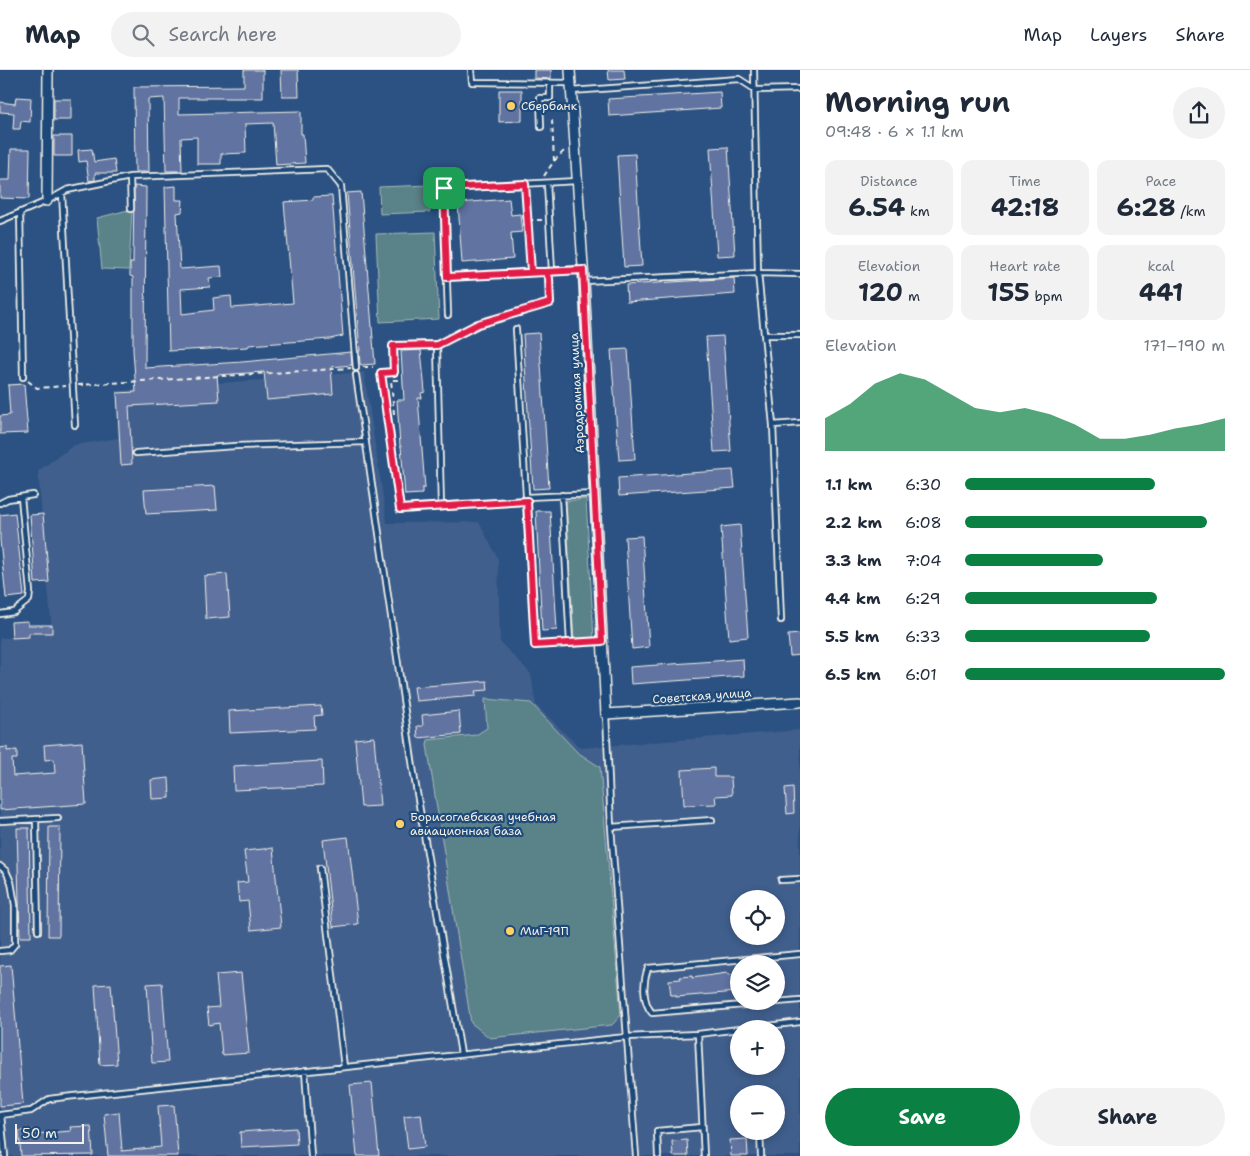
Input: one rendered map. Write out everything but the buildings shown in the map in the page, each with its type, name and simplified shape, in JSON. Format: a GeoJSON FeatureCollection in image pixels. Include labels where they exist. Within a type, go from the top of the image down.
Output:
{"type":"FeatureCollection","features":[{"type":"Feature","properties":{"kind":"street"},"geometry":{"type":"LineString","coordinates":[[47,201],[48,70]]}},
{"type":"Feature","properties":{"kind":"street","name":"Аэродромная улица"},"geometry":{"type":"LineString","coordinates":[[570,70],[584,281],[606,714]]}},
{"type":"Feature","properties":{"kind":"street","name":"Советская улица"},"geometry":{"type":"LineString","coordinates":[[606,714],[800,702]]}},
{"type":"Feature","properties":{"kind":"lane"},"geometry":{"type":"LineString","coordinates":[[471,70],[472,82],[550,83],[571,87],[739,79],[756,90],[800,89]]}},
{"type":"Feature","properties":{"kind":"lane"},"geometry":{"type":"LineString","coordinates":[[754,70],[756,90],[758,272],[773,425],[781,620]]}},
{"type":"Feature","properties":{"kind":"lane"},"geometry":{"type":"LineString","coordinates":[[541,127],[540,98],[550,98],[550,83]]}},
{"type":"Feature","properties":{"kind":"lane"},"geometry":{"type":"LineString","coordinates":[[0,221],[47,201],[67,190],[130,177],[327,169],[341,186],[356,368]]}},
{"type":"Feature","properties":{"kind":"lane"},"geometry":{"type":"LineString","coordinates":[[130,177],[131,209]]}},
{"type":"Feature","properties":{"kind":"lane"},"geometry":{"type":"LineString","coordinates":[[448,315],[444,188],[577,181]]}},
{"type":"Feature","properties":{"kind":"lane"},"geometry":{"type":"LineString","coordinates":[[547,183],[552,271]]}},
{"type":"Feature","properties":{"kind":"lane"},"geometry":{"type":"LineString","coordinates":[[62,193],[75,425]]}},
{"type":"Feature","properties":{"kind":"lane"},"geometry":{"type":"LineString","coordinates":[[20,212],[23,377]]}},
{"type":"Feature","properties":{"kind":"lane"},"geometry":{"type":"LineString","coordinates":[[447,277],[583,270]]}},
{"type":"Feature","properties":{"kind":"lane"},"geometry":{"type":"LineString","coordinates":[[584,281],[758,272],[800,274]]}},
{"type":"Feature","properties":{"kind":"lane"},"geometry":{"type":"LineString","coordinates":[[516,329],[535,645],[602,641]]}},
{"type":"Feature","properties":{"kind":"lane"},"geometry":{"type":"LineString","coordinates":[[765,334],[800,335]]}},
{"type":"Feature","properties":{"kind":"lane"},"geometry":{"type":"LineString","coordinates":[[441,507],[437,345],[393,346],[394,372],[381,373],[400,509],[441,507],[562,495],[595,494]]}},
{"type":"Feature","properties":{"kind":"lane"},"geometry":{"type":"LineString","coordinates":[[356,375],[415,781],[461,1054]]}},
{"type":"Feature","properties":{"kind":"lane"},"geometry":{"type":"LineString","coordinates":[[773,425],[800,423]]}},
{"type":"Feature","properties":{"kind":"lane"},"geometry":{"type":"LineString","coordinates":[[136,453],[236,446],[366,442]]}},
{"type":"Feature","properties":{"kind":"lane"},"geometry":{"type":"LineString","coordinates":[[562,495],[570,643]]}},
{"type":"Feature","properties":{"kind":"lane"},"geometry":{"type":"LineString","coordinates":[[0,503],[8,499],[33,496]]}},
{"type":"Feature","properties":{"kind":"lane"},"geometry":{"type":"LineString","coordinates":[[0,614],[14,612],[29,600],[30,592],[21,497]]}},
{"type":"Feature","properties":{"kind":"lane"},"geometry":{"type":"LineString","coordinates":[[606,714],[611,827],[636,1156]]}},
{"type":"Feature","properties":{"kind":"lane"},"geometry":{"type":"LineString","coordinates":[[0,821],[58,818]]}},
{"type":"Feature","properties":{"kind":"lane"},"geometry":{"type":"LineString","coordinates":[[36,819],[38,931]]}},
{"type":"Feature","properties":{"kind":"lane"},"geometry":{"type":"LineString","coordinates":[[611,827],[712,820]]}},
{"type":"Feature","properties":{"kind":"lane"},"geometry":{"type":"LineString","coordinates":[[0,866],[6,871],[12,882],[16,928],[15,944],[10,950],[0,951]]}},
{"type":"Feature","properties":{"kind":"lane"},"geometry":{"type":"LineString","coordinates":[[320,868],[344,1067]]}},
{"type":"Feature","properties":{"kind":"lane"},"geometry":{"type":"LineString","coordinates":[[781,880],[800,879]]}},
{"type":"Feature","properties":{"kind":"lane"},"geometry":{"type":"LineString","coordinates":[[800,954],[648,968],[644,978],[648,1009],[652,1013],[800,1000]]}},
{"type":"Feature","properties":{"kind":"lane"},"geometry":{"type":"LineString","coordinates":[[785,1024],[800,1022]]}},
{"type":"Feature","properties":{"kind":"lane"},"geometry":{"type":"LineString","coordinates":[[5,1156],[1,1115],[31,1111],[49,1099],[626,1037],[698,1034],[730,1030]]}},
{"type":"Feature","properties":{"kind":"lane"},"geometry":{"type":"LineString","coordinates":[[698,1034],[704,1156]]}},
{"type":"Feature","properties":{"kind":"lane"},"geometry":{"type":"LineString","coordinates":[[305,1071],[312,1156]]}},
{"type":"Feature","properties":{"kind":"lane"},"geometry":{"type":"LineString","coordinates":[[658,1156],[657,1131],[702,1128]]}},
{"type":"Feature","properties":{"kind":"lane"},"geometry":{"type":"LineString","coordinates":[[760,1140],[761,1156]]}},
{"type":"Feature","properties":{"kind":"path"},"geometry":{"type":"LineString","coordinates":[[541,120],[552,120],[554,161]]}},
{"type":"Feature","properties":{"kind":"path"},"geometry":{"type":"LineString","coordinates":[[539,183],[554,161],[574,140]]}},
{"type":"Feature","properties":{"kind":"path"},"geometry":{"type":"LineString","coordinates":[[525,184],[531,272]]}},
{"type":"Feature","properties":{"kind":"path"},"geometry":{"type":"LineString","coordinates":[[528,220],[543,220]]}},
{"type":"Feature","properties":{"kind":"path"},"geometry":{"type":"LineString","coordinates":[[437,345],[478,324],[550,303],[549,278],[546,272]]}},
{"type":"Feature","properties":{"kind":"path"},"geometry":{"type":"LineString","coordinates":[[23,377],[37,388],[373,366]]}},
{"type":"Feature","properties":{"kind":"path"},"geometry":{"type":"LineString","coordinates":[[395,419],[391,380],[398,380],[398,372]]}},
{"type":"Feature","properties":{"kind":"shaded area","name":"Борисоглебская учебная авиационная база"},"geometry":{"type":"Polygon","coordinates":[[[364,372],[387,523],[479,522],[498,559],[500,642],[531,674],[536,705],[580,748],[800,730],[800,1156],[0,1156],[0,638],[29,637],[33,633],[52,633],[38,471],[74,445],[118,438],[116,391],[364,372]]]}},
{"type":"Feature","properties":{"kind":"green space"},"geometry":{"type":"Polygon","coordinates":[[[429,185],[430,212],[380,214],[379,187],[429,185]]]}},
{"type":"Feature","properties":{"kind":"green space"},"geometry":{"type":"Polygon","coordinates":[[[132,209],[129,270],[102,269],[97,218],[132,209]]]}},
{"type":"Feature","properties":{"kind":"green space"},"geometry":{"type":"Polygon","coordinates":[[[435,232],[439,319],[380,322],[376,234],[435,232]]]}},
{"type":"Feature","properties":{"kind":"green space"},"geometry":{"type":"Polygon","coordinates":[[[586,499],[594,639],[574,640],[566,501],[586,499]]]}},
{"type":"Feature","properties":{"kind":"green space"},"geometry":{"type":"Polygon","coordinates":[[[485,699],[531,703],[577,752],[600,767],[621,1015],[612,1025],[490,1038],[471,1023],[427,745],[428,740],[476,735],[487,728],[485,699]]]}},
{"type":"Feature","properties":{"kind":"place","name":"Сбербанк"},"geometry":{"type":"Point","coordinates":[511,106]}},
{"type":"Feature","properties":{"kind":"place","name":"Борисоглебская учебная авиационная база"},"geometry":{"type":"Point","coordinates":[400,824]}},
{"type":"Feature","properties":{"kind":"place","name":"МиГ-19П"},"geometry":{"type":"Point","coordinates":[510,931]}},
{"type":"Feature","properties":{"kind":"route"},"geometry":{"type":"LineString","coordinates":[[444,188],[447,277],[531,272],[583,270],[602,641],[535,645],[527,501],[400,509],[381,373],[394,372],[393,346],[437,345],[478,324],[550,303],[549,278],[546,272],[531,272],[525,184],[444,188]]}}]}
